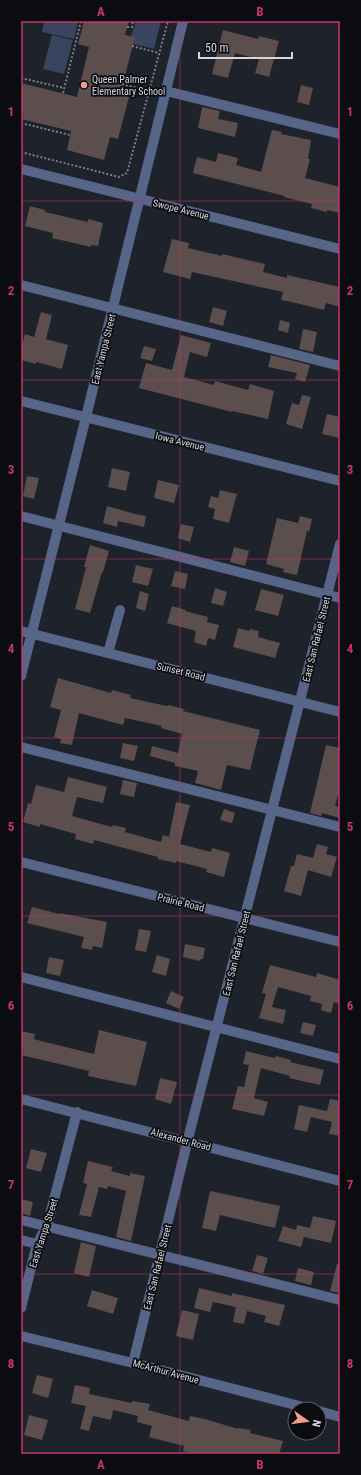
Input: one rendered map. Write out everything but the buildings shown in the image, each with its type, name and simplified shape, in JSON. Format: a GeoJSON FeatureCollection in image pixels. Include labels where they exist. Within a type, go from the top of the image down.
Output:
{"type":"FeatureCollection","features":[{"type":"Feature","properties":{"kind":"street","name":"East Yampa Street"},"geometry":{"type":"LineString","coordinates":[[21,676],[183,21]]}},
{"type":"Feature","properties":{"kind":"street"},"geometry":{"type":"LineString","coordinates":[[166,91],[340,134]]}},
{"type":"Feature","properties":{"kind":"street","name":"Swope Avenue"},"geometry":{"type":"LineString","coordinates":[[21,169],[340,249]]}},
{"type":"Feature","properties":{"kind":"street"},"geometry":{"type":"LineString","coordinates":[[21,286],[340,366]]}},
{"type":"Feature","properties":{"kind":"street","name":"Iowa Avenue"},"geometry":{"type":"LineString","coordinates":[[21,401],[340,481]]}},
{"type":"Feature","properties":{"kind":"street"},"geometry":{"type":"LineString","coordinates":[[21,516],[340,598]]}},
{"type":"Feature","properties":{"kind":"street","name":"East San Rafael Street"},"geometry":{"type":"LineString","coordinates":[[133,1363],[340,544]]}},
{"type":"Feature","properties":{"kind":"street"},"geometry":{"type":"LineString","coordinates":[[108,653],[120,610]]}},
{"type":"Feature","properties":{"kind":"street","name":"Sunset Road"},"geometry":{"type":"LineString","coordinates":[[21,631],[340,712]]}},
{"type":"Feature","properties":{"kind":"street"},"geometry":{"type":"LineString","coordinates":[[21,747],[340,827]]}},
{"type":"Feature","properties":{"kind":"street","name":"Prairie Road"},"geometry":{"type":"LineString","coordinates":[[21,862],[340,942]]}},
{"type":"Feature","properties":{"kind":"street"},"geometry":{"type":"LineString","coordinates":[[21,977],[340,1059]]}},
{"type":"Feature","properties":{"kind":"street","name":"Alexander Road"},"geometry":{"type":"LineString","coordinates":[[21,1099],[77,1112],[340,1181]]}},
{"type":"Feature","properties":{"kind":"street","name":"East Yampa Street"},"geometry":{"type":"LineString","coordinates":[[21,1308],[38,1244],[47,1226],[77,1112]]}},
{"type":"Feature","properties":{"kind":"street"},"geometry":{"type":"LineString","coordinates":[[21,1220],[340,1300]]}},
{"type":"Feature","properties":{"kind":"street"},"geometry":{"type":"LineString","coordinates":[[21,1240],[38,1244]]}},
{"type":"Feature","properties":{"kind":"street","name":"McArthur Avenue"},"geometry":{"type":"LineString","coordinates":[[21,1336],[287,1403]]}},
{"type":"Feature","properties":{"kind":"street"},"geometry":{"type":"LineString","coordinates":[[327,1413],[340,1417]]}},
{"type":"Feature","properties":{"kind":"path"},"geometry":{"type":"LineString","coordinates":[[63,93],[81,21]]}},
{"type":"Feature","properties":{"kind":"path"},"geometry":{"type":"LineString","coordinates":[[127,27],[132,27],[133,21]]}},
{"type":"Feature","properties":{"kind":"path"},"geometry":{"type":"LineString","coordinates":[[21,152],[119,177],[128,173],[168,21]]}},
{"type":"Feature","properties":{"kind":"path"},"geometry":{"type":"LineString","coordinates":[[132,46],[159,53]]}},
{"type":"Feature","properties":{"kind":"path"},"geometry":{"type":"LineString","coordinates":[[21,78],[64,88]]}},
{"type":"Feature","properties":{"kind":"path"},"geometry":{"type":"LineString","coordinates":[[122,84],[150,91]]}},
{"type":"Feature","properties":{"kind":"path"},"geometry":{"type":"LineString","coordinates":[[21,123],[70,135]]}},
{"type":"Feature","properties":{"kind":"shaded area"},"geometry":{"type":"Polygon","coordinates":[[[44,21],[78,21],[74,39],[42,32],[44,21]]]}},
{"type":"Feature","properties":{"kind":"shaded area"},"geometry":{"type":"Polygon","coordinates":[[[136,21],[161,21],[154,49],[133,44],[131,36],[136,21]]]}},
{"type":"Feature","properties":{"kind":"shaded area"},"geometry":{"type":"Polygon","coordinates":[[[52,35],[73,40],[64,74],[43,69],[52,35]]]}},
{"type":"Feature","properties":{"kind":"place","name":"Queen Palmer Elementary School"},"geometry":{"type":"Point","coordinates":[84,85]}}]}
